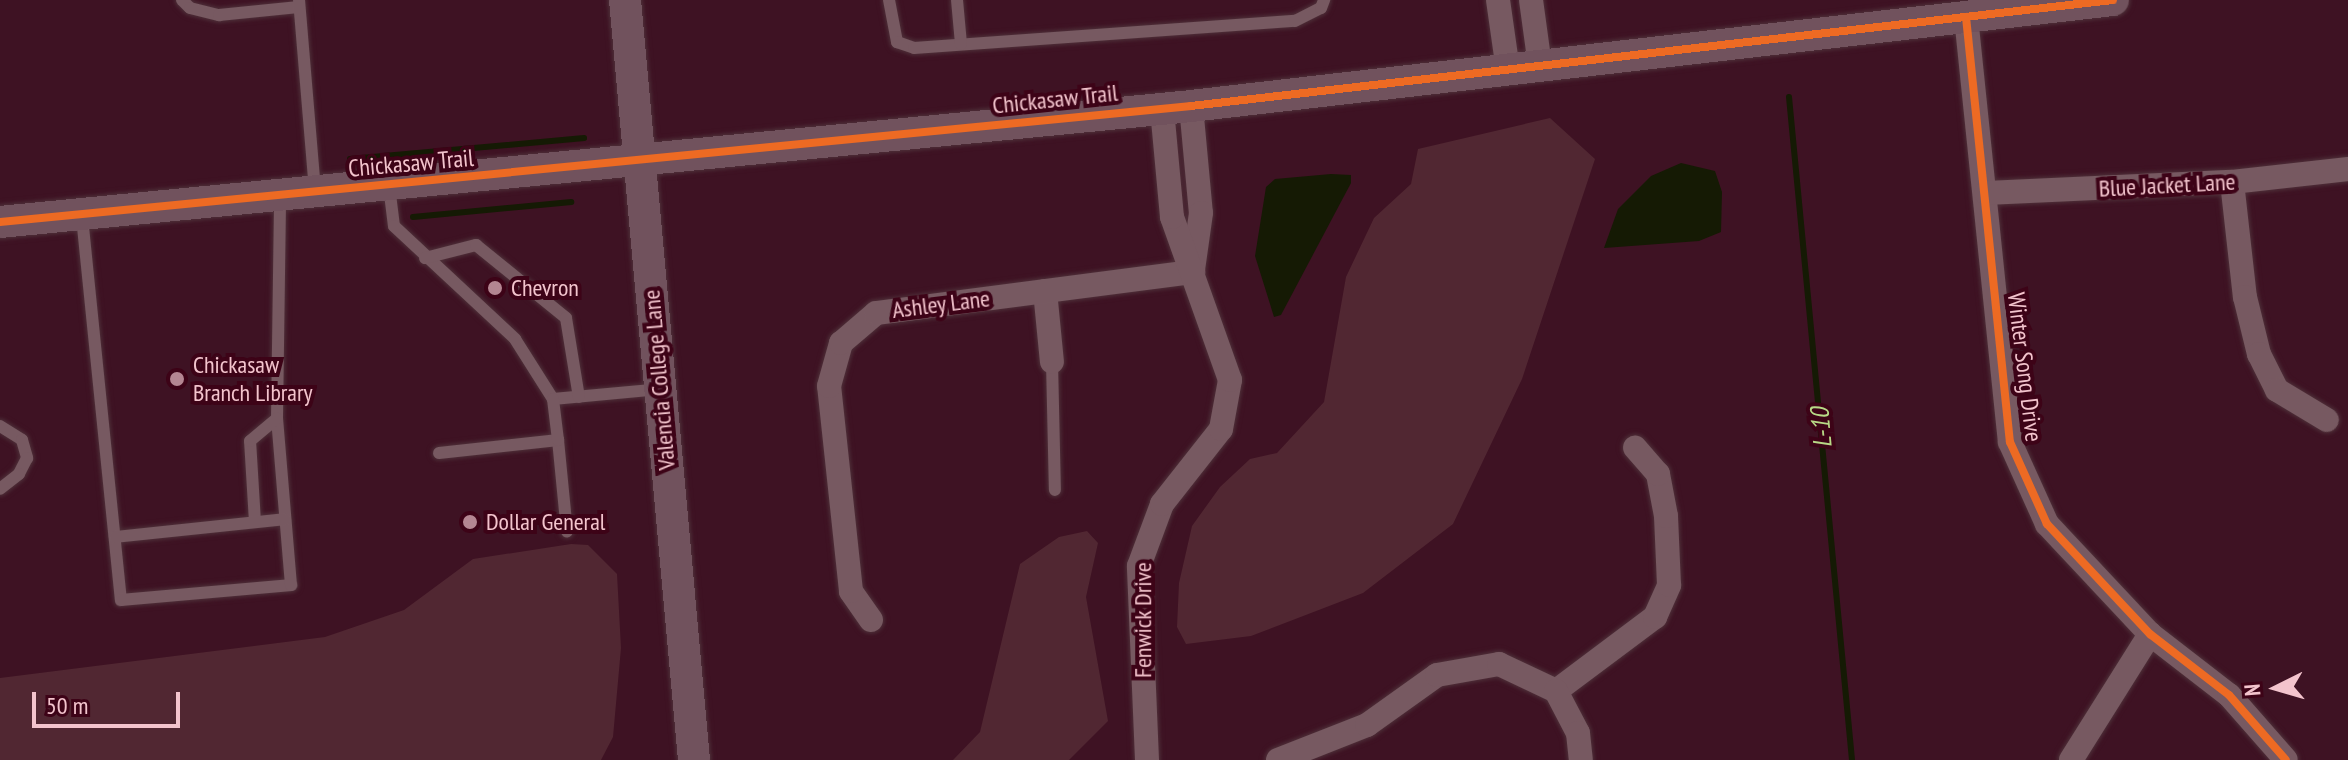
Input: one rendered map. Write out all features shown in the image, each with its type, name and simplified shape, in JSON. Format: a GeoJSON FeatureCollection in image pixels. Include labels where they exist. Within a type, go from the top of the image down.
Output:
{"type":"FeatureCollection","features":[{"type":"Feature","properties":{"kind":"street","name":"Valencia College Lane"},"geometry":{"type":"LineString","coordinates":[[625,0],[694,760]]}},
{"type":"Feature","properties":{"kind":"street"},"geometry":{"type":"LineString","coordinates":[[1498,0],[1508,70]]}},
{"type":"Feature","properties":{"kind":"street"},"geometry":{"type":"LineString","coordinates":[[1531,0],[1540,66]]}},
{"type":"Feature","properties":{"kind":"street","name":"Chickasaw Trail"},"geometry":{"type":"LineString","coordinates":[[0,222],[1176,107],[2113,0]]}},
{"type":"Feature","properties":{"kind":"street","name":"Winter Song Drive"},"geometry":{"type":"LineString","coordinates":[[1966,17],[2010,442],[2047,524],[2150,634],[2229,695],[2286,760]]}},
{"type":"Feature","properties":{"kind":"street","name":"Fenwick Drive"},"geometry":{"type":"LineString","coordinates":[[1147,760],[1139,566],[1162,504],[1212,444],[1230,396],[1227,364],[1201,309],[1193,272],[1172,217],[1176,107]]}},
{"type":"Feature","properties":{"kind":"street","name":"Blue Jacket Lane"},"geometry":{"type":"LineString","coordinates":[[1986,193],[2232,182],[2348,169]]}},
{"type":"Feature","properties":{"kind":"street"},"geometry":{"type":"LineString","coordinates":[[2232,182],[2245,297],[2259,354],[2277,390],[2327,420]]}},
{"type":"Feature","properties":{"kind":"street","name":"Ashley Lane"},"geometry":{"type":"LineString","coordinates":[[871,620],[851,591],[844,528],[829,386],[841,343],[876,313],[1193,272]]}},
{"type":"Feature","properties":{"kind":"street"},"geometry":{"type":"LineString","coordinates":[[1045,291],[1052,362]]}},
{"type":"Feature","properties":{"kind":"street"},"geometry":{"type":"LineString","coordinates":[[1556,691],[1655,617],[1669,585],[1666,516],[1658,474],[1635,448]]}},
{"type":"Feature","properties":{"kind":"street"},"geometry":{"type":"LineString","coordinates":[[2071,760],[2150,634]]}},
{"type":"Feature","properties":{"kind":"street"},"geometry":{"type":"LineString","coordinates":[[1278,760],[1367,725],[1437,675],[1499,664],[1556,691],[1578,733],[1581,760]]}},
{"type":"Feature","properties":{"kind":"lane"},"geometry":{"type":"LineString","coordinates":[[182,0],[190,8],[219,15],[299,4],[315,192]]}},
{"type":"Feature","properties":{"kind":"lane"},"geometry":{"type":"LineString","coordinates":[[889,0],[897,42],[914,48],[1295,21],[1321,8],[1324,0]]}},
{"type":"Feature","properties":{"kind":"lane"},"geometry":{"type":"LineString","coordinates":[[957,0],[961,44]]}},
{"type":"Feature","properties":{"kind":"lane"},"geometry":{"type":"LineString","coordinates":[[389,185],[394,226],[515,339],[553,399],[567,532]]}},
{"type":"Feature","properties":{"kind":"lane"},"geometry":{"type":"LineString","coordinates":[[81,214],[121,600],[291,585],[277,418],[280,195]]}},
{"type":"Feature","properties":{"kind":"lane"},"geometry":{"type":"LineString","coordinates":[[425,258],[476,245],[566,318],[579,397]]}},
{"type":"Feature","properties":{"kind":"lane"},"geometry":{"type":"LineString","coordinates":[[1052,362],[1055,490]]}},
{"type":"Feature","properties":{"kind":"lane"},"geometry":{"type":"LineString","coordinates":[[553,399],[660,389]]}},
{"type":"Feature","properties":{"kind":"lane"},"geometry":{"type":"LineString","coordinates":[[255,522],[250,441],[277,418]]}},
{"type":"Feature","properties":{"kind":"lane"},"geometry":{"type":"LineString","coordinates":[[0,426],[22,440],[27,458],[19,474],[0,489]]}},
{"type":"Feature","properties":{"kind":"lane"},"geometry":{"type":"LineString","coordinates":[[439,453],[558,440]]}},
{"type":"Feature","properties":{"kind":"lane"},"geometry":{"type":"LineString","coordinates":[[115,537],[285,519]]}},
{"type":"Feature","properties":{"kind":"shaded area"},"geometry":{"type":"Polygon","coordinates":[[[1550,118],[1595,159],[1522,379],[1453,524],[1363,593],[1251,636],[1186,644],[1177,627],[1179,583],[1192,526],[1220,487],[1250,459],[1277,453],[1324,402],[1346,277],[1374,218],[1411,184],[1418,149],[1550,118]]]}},
{"type":"Feature","properties":{"kind":"shaded area"},"geometry":{"type":"Polygon","coordinates":[[[1681,163],[1715,171],[1722,192],[1721,232],[1699,241],[1604,248],[1618,209],[1651,176],[1681,163]]]}},
{"type":"Feature","properties":{"kind":"shaded area"},"geometry":{"type":"Polygon","coordinates":[[[1351,175],[1351,183],[1281,315],[1274,317],[1255,256],[1266,187],[1275,179],[1351,175]]]}},
{"type":"Feature","properties":{"kind":"shaded area"},"geometry":{"type":"Polygon","coordinates":[[[1087,531],[1098,543],[1086,597],[1108,721],[1069,760],[953,760],[980,732],[1020,564],[1059,537],[1087,531]]]}},
{"type":"Feature","properties":{"kind":"shaded area"},"geometry":{"type":"Polygon","coordinates":[[[571,544],[588,545],[617,574],[621,648],[613,737],[601,760],[0,760],[0,678],[325,637],[404,610],[473,559],[571,544]]]}},
{"type":"Feature","properties":{"kind":"waterway","name":"L-10"},"geometry":{"type":"LineString","coordinates":[[1789,97],[1852,760]]}},
{"type":"Feature","properties":{"kind":"waterway"},"geometry":{"type":"LineString","coordinates":[[350,159],[584,138]]}},
{"type":"Feature","properties":{"kind":"waterway"},"geometry":{"type":"LineString","coordinates":[[413,217],[571,202]]}},
{"type":"Feature","properties":{"kind":"cycle path"},"geometry":{"type":"LineString","coordinates":[[0,222],[1191,106],[2113,0]]}},
{"type":"Feature","properties":{"kind":"cycle path"},"geometry":{"type":"LineString","coordinates":[[1966,17],[2010,442],[2047,524],[2150,634],[2229,695],[2286,760]]}},
{"type":"Feature","properties":{"kind":"place","name":"Chevron"},"geometry":{"type":"Point","coordinates":[495,288]}},
{"type":"Feature","properties":{"kind":"place","name":"Chickasaw Branch Library"},"geometry":{"type":"Point","coordinates":[177,379]}},
{"type":"Feature","properties":{"kind":"place","name":"Dollar General"},"geometry":{"type":"Point","coordinates":[470,522]}}]}
